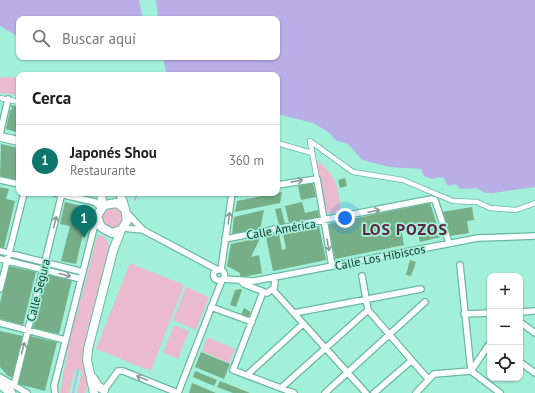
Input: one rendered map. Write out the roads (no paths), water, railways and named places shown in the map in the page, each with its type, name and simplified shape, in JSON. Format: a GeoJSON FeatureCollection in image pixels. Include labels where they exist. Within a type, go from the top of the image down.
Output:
{"type":"FeatureCollection","features":[{"type":"Feature","properties":{"kind":"highway"},"geometry":{"type":"LineString","coordinates":[[0,383],[12,390]]}},
{"type":"Feature","properties":{"kind":"main road"},"geometry":{"type":"LineString","coordinates":[[0,135],[16,140]]}},
{"type":"Feature","properties":{"kind":"main road"},"geometry":{"type":"LineString","coordinates":[[102,196],[99,224],[111,238],[113,251]]}},
{"type":"Feature","properties":{"kind":"main road"},"geometry":{"type":"LineString","coordinates":[[94,393],[87,360],[88,349],[113,251],[127,221],[126,211],[121,196]]}},
{"type":"Feature","properties":{"kind":"main road"},"geometry":{"type":"LineString","coordinates":[[99,212],[108,203],[113,202],[117,203],[126,211]]}},
{"type":"Feature","properties":{"kind":"main road"},"geometry":{"type":"LineString","coordinates":[[105,231],[112,233],[122,229]]}},
{"type":"Feature","properties":{"kind":"main road"},"geometry":{"type":"LineString","coordinates":[[90,372],[103,392]]}},
{"type":"Feature","properties":{"kind":"street"},"geometry":{"type":"LineString","coordinates":[[0,98],[16,101]]}},
{"type":"Feature","properties":{"kind":"street"},"geometry":{"type":"LineString","coordinates":[[0,135],[8,99]]}},
{"type":"Feature","properties":{"kind":"street"},"geometry":{"type":"LineString","coordinates":[[332,266],[310,141],[353,172],[403,180],[452,201],[477,202],[490,208],[516,210],[535,203]]}},
{"type":"Feature","properties":{"kind":"street"},"geometry":{"type":"LineString","coordinates":[[280,144],[312,153]]}},
{"type":"Feature","properties":{"kind":"street"},"geometry":{"type":"LineString","coordinates":[[280,185],[317,179]]}},
{"type":"Feature","properties":{"kind":"street"},"geometry":{"type":"LineString","coordinates":[[0,180],[16,183]]}},
{"type":"Feature","properties":{"kind":"street"},"geometry":{"type":"LineString","coordinates":[[0,289],[23,196]]}},
{"type":"Feature","properties":{"kind":"street","name":"Calle Segura"},"geometry":{"type":"LineString","coordinates":[[12,390],[62,196]]}},
{"type":"Feature","properties":{"kind":"street"},"geometry":{"type":"LineString","coordinates":[[53,393],[89,244],[99,212],[95,202],[70,196]]}},
{"type":"Feature","properties":{"kind":"street"},"geometry":{"type":"LineString","coordinates":[[103,392],[118,371],[124,371],[178,393],[217,292],[232,196]]}},
{"type":"Feature","properties":{"kind":"street","name":"Calle América"},"geometry":{"type":"LineString","coordinates":[[225,239],[324,221],[431,199],[434,200],[449,244]]}},
{"type":"Feature","properties":{"kind":"street"},"geometry":{"type":"LineString","coordinates":[[126,211],[143,230],[240,280],[244,284],[263,292],[267,293],[284,275]]}},
{"type":"Feature","properties":{"kind":"street"},"geometry":{"type":"LineString","coordinates":[[122,229],[143,230]]}},
{"type":"Feature","properties":{"kind":"street"},"geometry":{"type":"LineString","coordinates":[[89,244],[96,234],[105,231]]}},
{"type":"Feature","properties":{"kind":"street","name":"Calle Los Hibiscos"},"geometry":{"type":"LineString","coordinates":[[220,280],[254,281],[478,238],[535,236]]}},
{"type":"Feature","properties":{"kind":"street"},"geometry":{"type":"LineString","coordinates":[[0,250],[83,272]]}},
{"type":"Feature","properties":{"kind":"street"},"geometry":{"type":"LineString","coordinates":[[0,259],[81,279]]}},
{"type":"Feature","properties":{"kind":"street"},"geometry":{"type":"LineString","coordinates":[[202,261],[213,275],[220,280]]}},
{"type":"Feature","properties":{"kind":"street"},"geometry":{"type":"LineString","coordinates":[[460,265],[471,371]]}},
{"type":"Feature","properties":{"kind":"street"},"geometry":{"type":"LineString","coordinates":[[213,275],[221,271]]}},
{"type":"Feature","properties":{"kind":"street"},"geometry":{"type":"LineString","coordinates":[[362,276],[368,310],[428,379]]}},
{"type":"Feature","properties":{"kind":"street"},"geometry":{"type":"LineString","coordinates":[[273,277],[274,287],[294,313],[366,393]]}},
{"type":"Feature","properties":{"kind":"street"},"geometry":{"type":"LineString","coordinates":[[294,313],[421,289]]}},
{"type":"Feature","properties":{"kind":"street"},"geometry":{"type":"LineString","coordinates":[[263,292],[233,370],[294,393]]}},
{"type":"Feature","properties":{"kind":"street"},"geometry":{"type":"LineString","coordinates":[[325,393],[425,302]]}},
{"type":"Feature","properties":{"kind":"street"},"geometry":{"type":"LineString","coordinates":[[212,307],[252,322]]}},
{"type":"Feature","properties":{"kind":"street"},"geometry":{"type":"LineString","coordinates":[[281,388],[368,310]]}},
{"type":"Feature","properties":{"kind":"street"},"geometry":{"type":"LineString","coordinates":[[523,312],[535,311]]}},
{"type":"Feature","properties":{"kind":"street"},"geometry":{"type":"LineString","coordinates":[[464,314],[487,313]]}},
{"type":"Feature","properties":{"kind":"street"},"geometry":{"type":"LineString","coordinates":[[0,323],[65,340]]}},
{"type":"Feature","properties":{"kind":"street"},"geometry":{"type":"LineString","coordinates":[[246,375],[303,324]]}},
{"type":"Feature","properties":{"kind":"street"},"geometry":{"type":"LineString","coordinates":[[523,324],[535,333]]}},
{"type":"Feature","properties":{"kind":"street"},"geometry":{"type":"LineString","coordinates":[[471,371],[489,345]]}},
{"type":"Feature","properties":{"kind":"street"},"geometry":{"type":"LineString","coordinates":[[374,393],[411,361]]}},
{"type":"Feature","properties":{"kind":"street"},"geometry":{"type":"LineString","coordinates":[[523,364],[535,373]]}},
{"type":"Feature","properties":{"kind":"street"},"geometry":{"type":"LineString","coordinates":[[416,393],[434,374],[471,371],[500,393]]}},
{"type":"Feature","properties":{"kind":"street"},"geometry":{"type":"LineString","coordinates":[[0,376],[12,390],[27,393]]}},
{"type":"Feature","properties":{"kind":"street"},"geometry":{"type":"LineString","coordinates":[[89,393],[91,381]]}},
{"type":"Feature","properties":{"kind":"waterway"},"geometry":{"type":"LineString","coordinates":[[135,200],[136,196]]}},
{"type":"Feature","properties":{"kind":"waterway"},"geometry":{"type":"LineString","coordinates":[[73,393],[78,370]]}},
{"type":"Feature","properties":{"kind":"place","name":"Japonés Shou"},"geometry":{"type":"Point","coordinates":[84,238]}},
{"type":"Feature","properties":{"kind":"district","name":"LOS POZOS"},"geometry":{"type":"Point","coordinates":[405,229]}}]}
